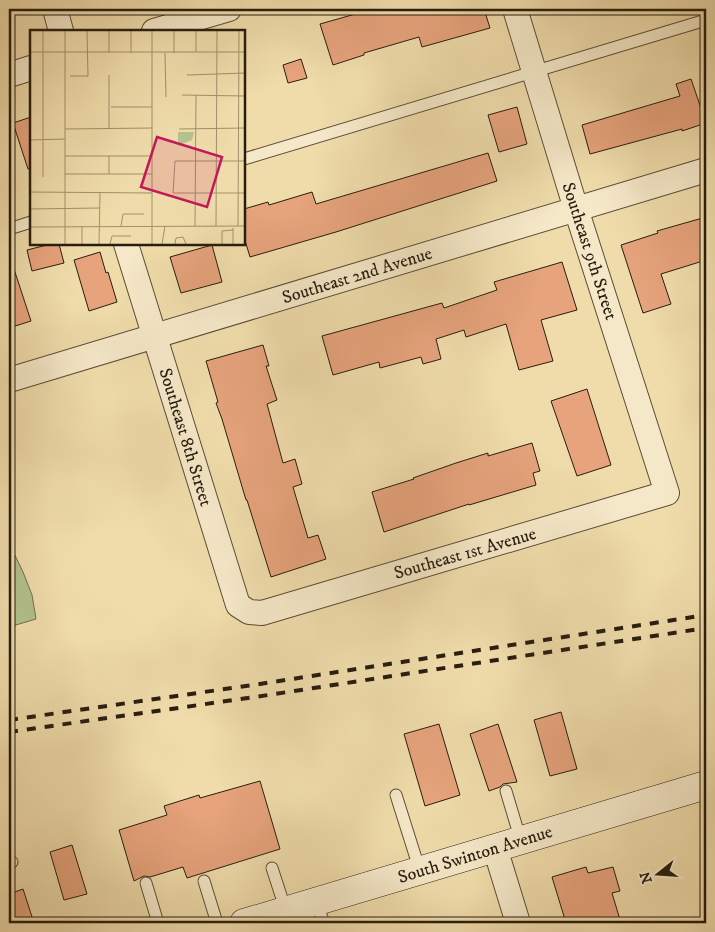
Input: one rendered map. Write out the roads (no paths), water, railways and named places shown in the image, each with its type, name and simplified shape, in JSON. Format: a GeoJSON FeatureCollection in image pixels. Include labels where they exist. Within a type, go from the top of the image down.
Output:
{"type":"FeatureCollection","features":[{"type":"Feature","properties":{"kind":"street"},"geometry":{"type":"LineString","coordinates":[[55,9],[61,30]]}},
{"type":"Feature","properties":{"kind":"street"},"geometry":{"type":"LineString","coordinates":[[157,30],[229,9]]}},
{"type":"Feature","properties":{"kind":"street","name":"Southeast 9th Street"},"geometry":{"type":"LineString","coordinates":[[515,9],[576,209],[667,493]]}},
{"type":"Feature","properties":{"kind":"street"},"geometry":{"type":"LineString","coordinates":[[9,75],[30,68]]}},
{"type":"Feature","properties":{"kind":"street","name":"Southeast 2nd Avenue"},"geometry":{"type":"LineString","coordinates":[[9,380],[706,170]]}},
{"type":"Feature","properties":{"kind":"street","name":"Southeast 8th Street"},"geometry":{"type":"LineString","coordinates":[[126,245],[238,604],[249,612],[262,613]]}},
{"type":"Feature","properties":{"kind":"street","name":"Southeast 1st Avenue"},"geometry":{"type":"LineString","coordinates":[[262,613],[667,493]]}},
{"type":"Feature","properties":{"kind":"street","name":"South Swinton Avenue"},"geometry":{"type":"LineString","coordinates":[[268,918],[320,912],[420,871],[706,785]]}},
{"type":"Feature","properties":{"kind":"street"},"geometry":{"type":"LineString","coordinates":[[495,848],[518,923]]}},
{"type":"Feature","properties":{"kind":"lane"},"geometry":{"type":"LineString","coordinates":[[245,158],[706,20]]}},
{"type":"Feature","properties":{"kind":"lane"},"geometry":{"type":"LineString","coordinates":[[9,229],[30,222]]}},
{"type":"Feature","properties":{"kind":"lane"},"geometry":{"type":"LineString","coordinates":[[506,791],[521,841]]}},
{"type":"Feature","properties":{"kind":"lane"},"geometry":{"type":"LineString","coordinates":[[396,795],[420,871]]}},
{"type":"Feature","properties":{"kind":"lane"},"geometry":{"type":"LineString","coordinates":[[268,918],[272,868]]}},
{"type":"Feature","properties":{"kind":"lane"},"geometry":{"type":"LineString","coordinates":[[204,881],[217,923]]}},
{"type":"Feature","properties":{"kind":"lane"},"geometry":{"type":"LineString","coordinates":[[146,883],[158,923]]}},
{"type":"Feature","properties":{"kind":"railway"},"geometry":{"type":"LineString","coordinates":[[9,720],[253,685],[706,615]]}},
{"type":"Feature","properties":{"kind":"railway"},"geometry":{"type":"LineString","coordinates":[[9,732],[255,697],[706,628]]}}]}
